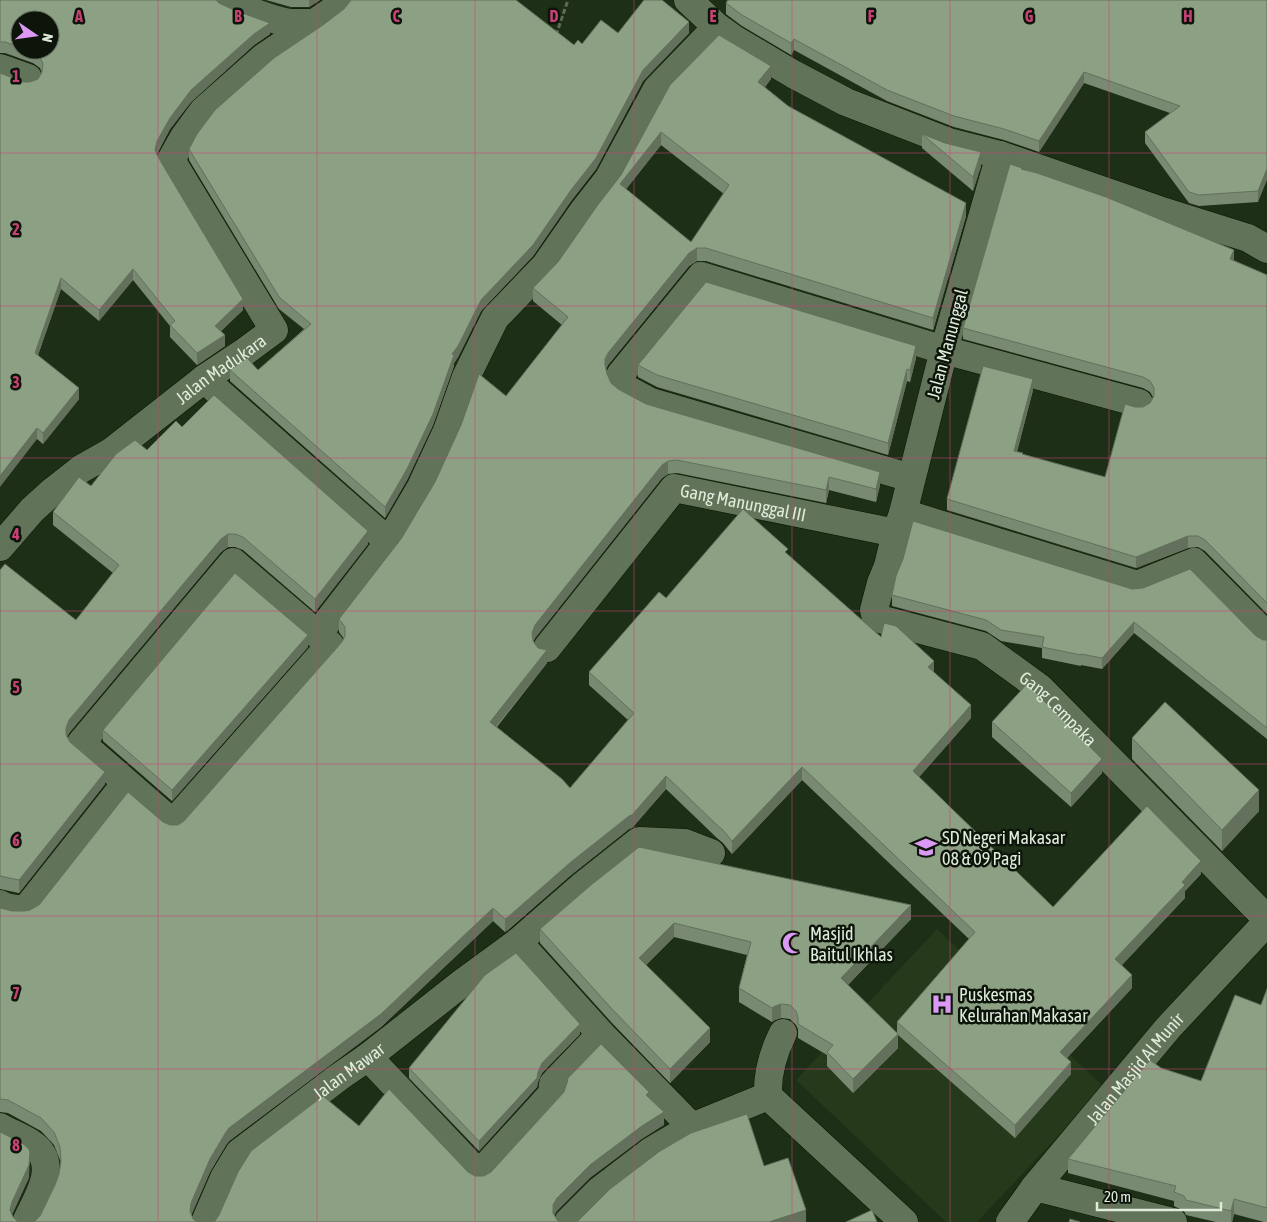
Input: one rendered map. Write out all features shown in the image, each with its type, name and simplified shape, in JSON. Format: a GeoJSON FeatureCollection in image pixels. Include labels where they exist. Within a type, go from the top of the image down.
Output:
{"type":"FeatureCollection","features":[{"type":"Feature","properties":{"kind":"street"},"geometry":{"type":"LineString","coordinates":[[226,0],[264,16],[289,23],[315,23],[332,11],[340,0]]}},
{"type":"Feature","properties":{"kind":"street"},"geometry":{"type":"LineString","coordinates":[[688,0],[717,27],[734,39],[793,74],[846,102],[949,142],[1000,155],[1159,210],[1248,238],[1267,249]]}},
{"type":"Feature","properties":{"kind":"street","name":"Jalan Madukara"},"geometry":{"type":"LineString","coordinates":[[0,547],[32,510],[53,491],[81,469],[111,452],[204,379],[274,330],[171,160],[184,137],[203,111],[264,57],[315,23]]}},
{"type":"Feature","properties":{"kind":"street"},"geometry":{"type":"LineString","coordinates":[[318,634],[389,542],[421,487],[448,431],[466,377],[495,318],[545,266],[609,178],[657,90],[717,27]]}},
{"type":"Feature","properties":{"kind":"street"},"geometry":{"type":"LineString","coordinates":[[0,68],[28,78]]}},
{"type":"Feature","properties":{"kind":"street","name":"Jalan Manunggal"},"geometry":{"type":"LineString","coordinates":[[899,523],[944,350],[1000,155]]}},
{"type":"Feature","properties":{"kind":"street"},"geometry":{"type":"LineString","coordinates":[[911,478],[651,402],[625,388],[620,375],[701,276],[944,350],[1139,403]]}},
{"type":"Feature","properties":{"kind":"street"},"geometry":{"type":"LineString","coordinates":[[204,379],[389,542]]}},
{"type":"Feature","properties":{"kind":"street","name":"Gang Manunggal III"},"geometry":{"type":"LineString","coordinates":[[547,648],[674,488],[899,523]]}},
{"type":"Feature","properties":{"kind":"street"},"geometry":{"type":"LineString","coordinates":[[899,523],[1138,585],[1194,562],[1267,636]]}},
{"type":"Feature","properties":{"kind":"street","name":"Gang Cempaka"},"geometry":{"type":"LineString","coordinates":[[899,523],[874,610],[876,618],[982,646],[1040,688],[1267,920]]}},
{"type":"Feature","properties":{"kind":"street"},"geometry":{"type":"LineString","coordinates":[[233,562],[318,634],[330,645],[173,823],[81,743],[233,562]]}},
{"type":"Feature","properties":{"kind":"street"},"geometry":{"type":"LineString","coordinates":[[0,904],[11,908],[27,908],[126,783]]}},
{"type":"Feature","properties":{"kind":"street","name":"Jalan Mawar"},"geometry":{"type":"LineString","coordinates":[[205,1222],[224,1178],[239,1153],[518,942],[639,840],[685,843],[711,853]]}},
{"type":"Feature","properties":{"kind":"street","name":"Jalan Masjid Al Munir"},"geometry":{"type":"LineString","coordinates":[[1010,1222],[1035,1187],[1168,1028],[1267,920]]}},
{"type":"Feature","properties":{"kind":"street"},"geometry":{"type":"LineString","coordinates":[[518,942],[601,1034],[692,1127]]}},
{"type":"Feature","properties":{"kind":"street"},"geometry":{"type":"LineString","coordinates":[[783,1033],[772,1061],[768,1096],[904,1222]]}},
{"type":"Feature","properties":{"kind":"street"},"geometry":{"type":"LineString","coordinates":[[368,1057],[479,1174],[552,1094],[553,1084],[601,1034]]}},
{"type":"Feature","properties":{"kind":"street"},"geometry":{"type":"LineString","coordinates":[[568,1222],[600,1190],[651,1151],[692,1127],[768,1096]]}},
{"type":"Feature","properties":{"kind":"street"},"geometry":{"type":"LineString","coordinates":[[0,1128],[31,1143],[39,1150],[45,1161],[47,1172],[44,1182],[26,1222]]}},
{"type":"Feature","properties":{"kind":"street"},"geometry":{"type":"LineString","coordinates":[[1035,1187],[1172,1222]]}},
{"type":"Feature","properties":{"kind":"path"},"geometry":{"type":"LineString","coordinates":[[556,36],[568,0]]}},
{"type":"Feature","properties":{"kind":"shaded area","name":"Puskesmas Kelurahan Makasar"},"geometry":{"type":"Polygon","coordinates":[[[937,929],[1104,1087],[977,1222],[946,1222],[796,1080],[937,929]]]}},
{"type":"Feature","properties":{"kind":"building"},"geometry":{"type":"Polygon","coordinates":[[[0,0],[216,0],[234,10],[270,23],[254,34],[191,90],[170,118],[157,141],[155,150],[243,299],[215,326],[225,335],[197,353],[170,325],[175,321],[133,269],[99,310],[61,278],[35,353],[79,388],[43,433],[37,428],[0,476],[0,73],[23,82],[30,82],[38,79],[42,72],[41,60],[60,60],[60,10],[10,10],[10,44],[0,42],[0,0]]]}},
{"type":"Feature","properties":{"kind":"building"},"geometry":{"type":"Polygon","coordinates":[[[351,0],[516,0],[574,45],[578,40],[582,44],[601,20],[618,33],[644,0],[662,0],[689,22],[643,70],[596,158],[533,245],[481,300],[458,346],[452,354],[454,355],[433,414],[407,469],[385,507],[230,370],[247,358],[258,370],[311,324],[279,297],[189,149],[197,134],[215,110],[274,58],[323,25],[344,9],[351,0]]]}},
{"type":"Feature","properties":{"kind":"building"},"geometry":{"type":"Polygon","coordinates":[[[728,0],[1267,0],[1267,169],[1258,191],[1199,195],[1189,192],[1145,132],[1180,106],[1084,72],[1039,141],[1004,129],[954,116],[887,90],[794,39],[791,43],[742,15],[726,3],[728,0]]]}},
{"type":"Feature","properties":{"kind":"building"},"geometry":{"type":"Polygon","coordinates":[[[719,35],[771,66],[758,82],[788,106],[966,203],[933,318],[706,248],[697,248],[689,253],[608,353],[605,365],[611,383],[618,389],[646,404],[880,472],[876,489],[829,477],[826,490],[677,460],[668,461],[662,465],[535,625],[532,633],[533,641],[538,648],[547,650],[490,722],[562,779],[570,788],[634,713],[589,672],[659,592],[666,598],[743,509],[788,549],[785,552],[881,637],[884,623],[896,626],[934,661],[928,667],[971,705],[913,771],[1053,907],[1147,806],[1201,861],[1182,882],[1185,885],[1115,959],[1132,975],[1060,1052],[1071,1062],[1015,1125],[897,1022],[975,932],[802,767],[732,841],[723,830],[666,776],[632,815],[571,862],[508,917],[505,919],[493,908],[381,1014],[229,1128],[210,1159],[191,1203],[190,1211],[193,1219],[197,1222],[34,1222],[40,1216],[59,1174],[61,1161],[60,1147],[54,1132],[41,1118],[8,1100],[0,1099],[0,908],[12,911],[25,911],[39,905],[128,792],[163,822],[170,825],[178,825],[184,821],[342,642],[345,636],[345,627],[339,619],[401,539],[435,482],[461,425],[479,374],[506,396],[568,317],[533,288],[558,262],[621,175],[670,85],[719,35]],[[661,132],[620,184],[691,242],[729,185],[661,132]]]}},
{"type":"Feature","properties":{"kind":"building"},"geometry":{"type":"Polygon","coordinates":[[[922,134],[945,143],[981,152],[973,177],[922,134]]]}},
{"type":"Feature","properties":{"kind":"building"},"geometry":{"type":"Polygon","coordinates":[[[1010,164],[1106,197],[1234,250],[1230,259],[1267,275],[1267,603],[1205,540],[1198,536],[1188,536],[1136,557],[947,499],[983,366],[1033,379],[1014,451],[1105,477],[1125,404],[1143,407],[1150,403],[1154,396],[1154,388],[1150,381],[1143,377],[963,328],[1010,164]]]}},
{"type":"Feature","properties":{"kind":"building"},"geometry":{"type":"Polygon","coordinates":[[[706,282],[916,346],[910,370],[907,369],[888,443],[657,375],[638,365],[706,282]]]}},
{"type":"Feature","properties":{"kind":"building"},"geometry":{"type":"Polygon","coordinates":[[[214,395],[368,531],[315,599],[243,537],[228,534],[221,539],[69,720],[66,735],[70,742],[105,772],[19,880],[0,876],[0,570],[5,564],[76,620],[119,565],[53,512],[79,477],[91,486],[116,454],[135,440],[147,450],[176,421],[182,427],[214,395]]]}},
{"type":"Feature","properties":{"kind":"building"},"geometry":{"type":"Polygon","coordinates":[[[913,521],[1132,589],[1143,588],[1190,569],[1256,636],[1267,640],[1267,728],[1134,622],[1102,658],[1042,647],[1044,637],[1001,630],[986,620],[892,595],[913,521]]]}},
{"type":"Feature","properties":{"kind":"building"},"geometry":{"type":"Polygon","coordinates":[[[235,573],[308,635],[172,790],[103,730],[235,573]]]}},
{"type":"Feature","properties":{"kind":"building"},"geometry":{"type":"Polygon","coordinates":[[[1027,684],[1102,759],[1071,793],[992,722],[1027,684]]]}},
{"type":"Feature","properties":{"kind":"building"},"geometry":{"type":"Polygon","coordinates":[[[1165,702],[1259,790],[1222,830],[1132,738],[1165,702]]]}},
{"type":"Feature","properties":{"kind":"building"},"geometry":{"type":"Polygon","coordinates":[[[639,847],[911,905],[841,978],[898,1034],[853,1079],[827,1052],[833,1045],[798,1024],[796,1011],[790,1005],[781,1004],[772,1008],[739,988],[751,942],[674,923],[639,958],[710,1028],[670,1069],[612,1009],[540,929],[639,847]]]}},
{"type":"Feature","properties":{"kind":"building"},"geometry":{"type":"Polygon","coordinates":[[[516,953],[580,1024],[542,1063],[537,1078],[479,1141],[409,1068],[485,975],[516,953]]]}},
{"type":"Feature","properties":{"kind":"building"},"geometry":{"type":"Polygon","coordinates":[[[1267,989],[1267,1208],[1234,1199],[1231,1211],[1186,1200],[1184,1196],[1174,1192],[1176,1186],[1068,1159],[1150,1060],[1161,1068],[1201,1081],[1235,995],[1261,1005],[1267,989]]]}},
{"type":"Feature","properties":{"kind":"building"},"geometry":{"type":"Polygon","coordinates":[[[601,1044],[649,1092],[646,1095],[664,1112],[590,1165],[557,1198],[553,1205],[553,1213],[560,1222],[213,1222],[219,1215],[238,1172],[251,1151],[323,1096],[359,1126],[389,1089],[468,1172],[475,1176],[484,1176],[491,1172],[564,1092],[568,1078],[601,1044]]]}},
{"type":"Feature","properties":{"kind":"building"},"geometry":{"type":"Polygon","coordinates":[[[747,1114],[764,1166],[788,1158],[806,1210],[769,1222],[576,1222],[610,1189],[660,1151],[691,1133],[747,1114]]]}},
{"type":"Feature","properties":{"kind":"building"},"geometry":{"type":"Polygon","coordinates":[[[0,1132],[22,1143],[30,1152],[29,1165],[10,1210],[18,1222],[0,1222],[0,1132]]]}},
{"type":"Feature","properties":{"kind":"building"},"geometry":{"type":"Polygon","coordinates":[[[872,1210],[877,1222],[846,1222],[872,1210]]]}},
{"type":"Feature","properties":{"kind":"building"},"geometry":{"type":"Polygon","coordinates":[[[1070,1219],[1080,1222],[1069,1222],[1070,1219]]]}},
{"type":"Feature","properties":{"kind":"place","name":"SD Negeri Makasar 08 & 09 Pagi"},"geometry":{"type":"Point","coordinates":[926,847]}},
{"type":"Feature","properties":{"kind":"place","name":"Masjid Baitul Ikhlas"},"geometry":{"type":"Point","coordinates":[793,943]}},
{"type":"Feature","properties":{"kind":"place","name":"Puskesmas Kelurahan Makasar"},"geometry":{"type":"Point","coordinates":[942,1004]}}]}
